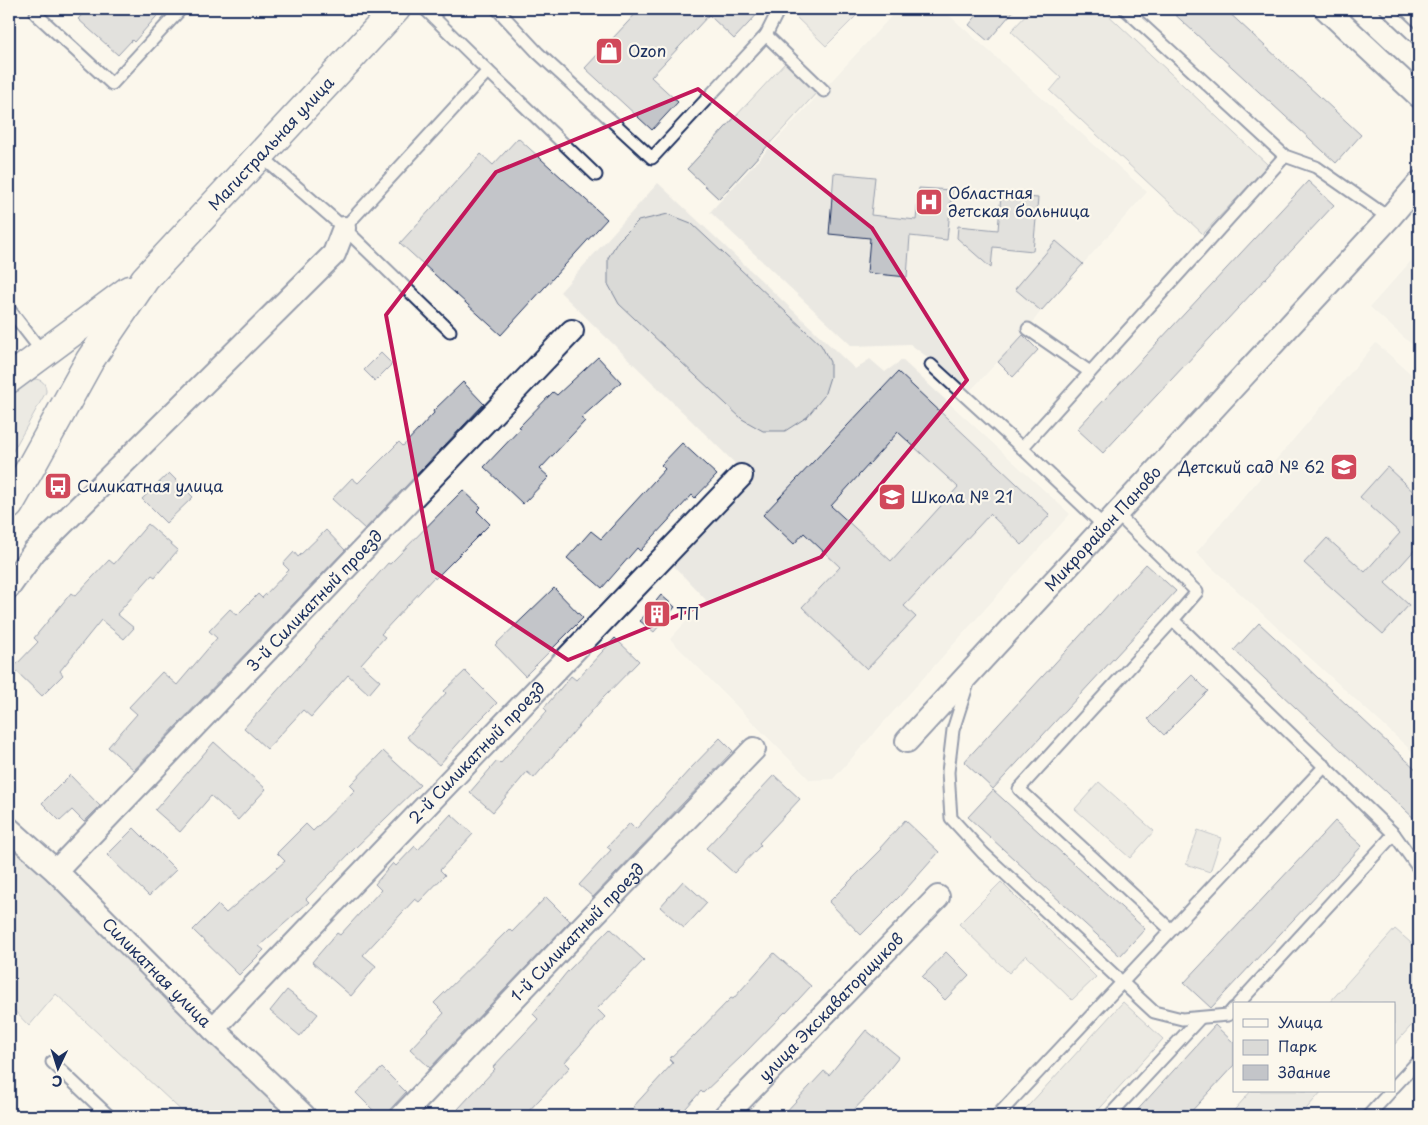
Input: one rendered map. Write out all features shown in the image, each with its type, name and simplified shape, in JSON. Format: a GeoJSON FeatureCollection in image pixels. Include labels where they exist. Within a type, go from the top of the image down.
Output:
{"type":"FeatureCollection","features":[{"type":"Feature","properties":{"kind":"highway","name":"Магистральная улица"},"geometry":{"type":"LineString","coordinates":[[9,504],[90,360],[145,279],[396,9]]}},
{"type":"Feature","properties":{"kind":"highway","name":"Магистральная улица"},"geometry":{"type":"LineString","coordinates":[[9,379],[145,279]]}},
{"type":"Feature","properties":{"kind":"street"},"geometry":{"type":"LineString","coordinates":[[1326,9],[1419,96]]}},
{"type":"Feature","properties":{"kind":"street","name":"Микрорайон Паново"},"geometry":{"type":"LineString","coordinates":[[907,742],[1419,183]]}},
{"type":"Feature","properties":{"kind":"street"},"geometry":{"type":"LineString","coordinates":[[9,587],[34,552],[334,254],[344,228]]}},
{"type":"Feature","properties":{"kind":"street","name":"3-й Силикатный проезд"},"geometry":{"type":"LineString","coordinates":[[56,871],[572,330]]}},
{"type":"Feature","properties":{"kind":"street","name":"2-й Силикатный проезд"},"geometry":{"type":"LineString","coordinates":[[213,1029],[742,476]]}},
{"type":"Feature","properties":{"kind":"street","name":"1-й Силикатный проезд"},"geometry":{"type":"LineString","coordinates":[[402,1116],[754,749]]}},
{"type":"Feature","properties":{"kind":"street","name":"Силикатная улица"},"geometry":{"type":"LineString","coordinates":[[9,829],[56,871],[213,1029],[304,1116]]}},
{"type":"Feature","properties":{"kind":"street","name":"улица Экскаваторщиков"},"geometry":{"type":"LineString","coordinates":[[725,1116],[938,897]]}},
{"type":"Feature","properties":{"kind":"lane"},"geometry":{"type":"LineString","coordinates":[[42,9],[36,14],[112,84],[181,9]]}},
{"type":"Feature","properties":{"kind":"lane"},"geometry":{"type":"LineString","coordinates":[[425,9],[596,174]]}},
{"type":"Feature","properties":{"kind":"lane"},"geometry":{"type":"LineString","coordinates":[[497,9],[538,53],[652,158],[766,35],[780,9]]}},
{"type":"Feature","properties":{"kind":"lane"},"geometry":{"type":"LineString","coordinates":[[1125,9],[1285,156],[1316,167],[1388,218]]}},
{"type":"Feature","properties":{"kind":"lane"},"geometry":{"type":"LineString","coordinates":[[1386,9],[1419,40]]}},
{"type":"Feature","properties":{"kind":"lane"},"geometry":{"type":"LineString","coordinates":[[766,35],[824,90]]}},
{"type":"Feature","properties":{"kind":"lane"},"geometry":{"type":"LineString","coordinates":[[344,228],[488,71]]}},
{"type":"Feature","properties":{"kind":"lane"},"geometry":{"type":"LineString","coordinates":[[260,155],[344,228],[450,331]]}},
{"type":"Feature","properties":{"kind":"lane"},"geometry":{"type":"LineString","coordinates":[[1022,448],[1285,156]]}},
{"type":"Feature","properties":{"kind":"lane"},"geometry":{"type":"LineString","coordinates":[[9,309],[43,353]]}},
{"type":"Feature","properties":{"kind":"lane"},"geometry":{"type":"LineString","coordinates":[[1028,329],[1090,372]]}},
{"type":"Feature","properties":{"kind":"lane"},"geometry":{"type":"LineString","coordinates":[[931,365],[1022,448],[1197,592],[1018,789],[1170,929]]}},
{"type":"Feature","properties":{"kind":"lane"},"geometry":{"type":"LineString","coordinates":[[1173,620],[1394,834],[1419,869]]}},
{"type":"Feature","properties":{"kind":"lane"},"geometry":{"type":"LineString","coordinates":[[972,670],[953,730],[948,772],[950,818],[983,852],[1154,1012],[1182,1019],[1228,1015],[1233,1009]]}},
{"type":"Feature","properties":{"kind":"lane"},"geometry":{"type":"LineString","coordinates":[[997,1116],[1170,929],[1325,766]]}},
{"type":"Feature","properties":{"kind":"lane"},"geometry":{"type":"LineString","coordinates":[[1240,1002],[1394,834]]}},
{"type":"Feature","properties":{"kind":"lane"},"geometry":{"type":"LineString","coordinates":[[1108,1116],[1200,1018]]}},
{"type":"Feature","properties":{"kind":"lane"},"geometry":{"type":"LineString","coordinates":[[1396,1085],[1419,1060]]}},
{"type":"Feature","properties":{"kind":"lane"},"geometry":{"type":"LineString","coordinates":[[52,1062],[109,1116]]}},
{"type":"Feature","properties":{"kind":"lane"},"geometry":{"type":"LineString","coordinates":[[1368,1116],[1390,1092]]}},
{"type":"Feature","properties":{"kind":"highlighted area"},"geometry":{"type":"Polygon","coordinates":[[[698,89],[872,228],[967,380],[821,557],[568,660],[433,571],[386,315],[496,172],[698,89]]]}},
{"type":"Feature","properties":{"kind":"shaded area","name":"Областная детская больница"},"geometry":{"type":"Polygon","coordinates":[[[898,9],[942,9],[1147,192],[1041,311],[1023,335],[971,390],[910,344],[852,346],[710,212],[898,9]]]}},
{"type":"Feature","properties":{"kind":"shaded area","name":"Школа № 21"},"geometry":{"type":"Polygon","coordinates":[[[658,183],[855,369],[870,359],[885,372],[902,360],[1070,514],[833,779],[810,780],[670,639],[706,600],[671,563],[751,479],[560,292],[658,183]]]}},
{"type":"Feature","properties":{"kind":"shaded area"},"geometry":{"type":"Polygon","coordinates":[[[1419,252],[1419,351],[1370,307],[1419,252]]]}},
{"type":"Feature","properties":{"kind":"shaded area","name":"Детский сад № 62"},"geometry":{"type":"Polygon","coordinates":[[[1376,343],[1419,381],[1419,754],[1417,756],[1196,553],[1376,343]]]}},
{"type":"Feature","properties":{"kind":"green space"},"geometry":{"type":"Polygon","coordinates":[[[794,9],[863,9],[826,46],[794,15],[794,9]]]}},
{"type":"Feature","properties":{"kind":"green space"},"geometry":{"type":"Polygon","coordinates":[[[1032,9],[1102,9],[1268,165],[1203,234],[1050,91],[1061,78],[1011,31],[1032,9]]]}},
{"type":"Feature","properties":{"kind":"green space"},"geometry":{"type":"Polygon","coordinates":[[[786,62],[818,91],[719,199],[687,169],[786,62]]]}},
{"type":"Feature","properties":{"kind":"green space"},"geometry":{"type":"Polygon","coordinates":[[[668,214],[691,223],[821,345],[830,362],[830,377],[824,396],[807,417],[785,431],[763,431],[742,419],[619,304],[608,284],[608,258],[618,241],[638,221],[668,214]]]}},
{"type":"Feature","properties":{"kind":"green space"},"geometry":{"type":"Polygon","coordinates":[[[33,379],[43,382],[46,392],[9,458],[9,395],[33,379]]]}},
{"type":"Feature","properties":{"kind":"green space"},"geometry":{"type":"Polygon","coordinates":[[[1099,782],[1154,831],[1130,858],[1075,809],[1099,782]]]}},
{"type":"Feature","properties":{"kind":"green space"},"geometry":{"type":"Polygon","coordinates":[[[1198,830],[1221,838],[1210,872],[1186,864],[1198,830]]]}},
{"type":"Feature","properties":{"kind":"green space"},"geometry":{"type":"Polygon","coordinates":[[[9,839],[296,1116],[187,1116],[56,994],[29,1026],[9,1005],[9,839]]]}},
{"type":"Feature","properties":{"kind":"green space"},"geometry":{"type":"Polygon","coordinates":[[[1001,882],[1096,977],[1072,1000],[1026,955],[1009,973],[959,924],[1001,882]]]}},
{"type":"Feature","properties":{"kind":"green space"},"geometry":{"type":"Polygon","coordinates":[[[1395,929],[1419,950],[1419,1017],[1396,1043],[1396,1002],[1330,1002],[1395,929]]]}},
{"type":"Feature","properties":{"kind":"green space"},"geometry":{"type":"Polygon","coordinates":[[[1123,1002],[1163,1039],[1093,1116],[1019,1116],[1123,1002]]]}},
{"type":"Feature","properties":{"kind":"green space"},"geometry":{"type":"Polygon","coordinates":[[[1250,1092],[1321,1092],[1300,1116],[1229,1116],[1250,1092]]]}},
{"type":"Feature","properties":{"kind":"building"},"geometry":{"type":"Polygon","coordinates":[[[87,9],[163,9],[134,42],[132,40],[118,55],[78,19],[87,9]]]}},
{"type":"Feature","properties":{"kind":"building"},"geometry":{"type":"Polygon","coordinates":[[[640,9],[762,9],[734,39],[709,15],[651,77],[678,102],[652,130],[585,68],[640,9]]]}},
{"type":"Feature","properties":{"kind":"building"},"geometry":{"type":"Polygon","coordinates":[[[982,9],[1015,9],[988,41],[969,25],[982,9]]]}},
{"type":"Feature","properties":{"kind":"building"},"geometry":{"type":"Polygon","coordinates":[[[1169,9],[1225,9],[1361,135],[1336,163],[1169,9]]]}},
{"type":"Feature","properties":{"kind":"building"},"geometry":{"type":"Polygon","coordinates":[[[518,138],[607,219],[501,335],[400,243],[481,154],[493,165],[518,138]]]}},
{"type":"Feature","properties":{"kind":"building"},"geometry":{"type":"Polygon","coordinates":[[[834,173],[875,177],[871,215],[916,220],[919,188],[952,190],[947,240],[910,236],[907,277],[867,273],[870,238],[829,234],[834,173]]]}},
{"type":"Feature","properties":{"kind":"building"},"geometry":{"type":"Polygon","coordinates":[[[1308,181],[1334,205],[1103,453],[1077,429],[1308,181]]]}},
{"type":"Feature","properties":{"kind":"building"},"geometry":{"type":"Polygon","coordinates":[[[1001,195],[1038,198],[1033,251],[993,247],[991,268],[957,238],[958,226],[998,230],[1001,195]]]}},
{"type":"Feature","properties":{"kind":"building"},"geometry":{"type":"Polygon","coordinates":[[[1056,241],[1083,264],[1041,311],[1015,289],[1056,241]]]}},
{"type":"Feature","properties":{"kind":"building"},"geometry":{"type":"Polygon","coordinates":[[[1023,335],[1038,350],[1013,377],[998,362],[1023,335]]]}},
{"type":"Feature","properties":{"kind":"building"},"geometry":{"type":"Polygon","coordinates":[[[381,353],[392,364],[375,381],[364,370],[381,353]]]}},
{"type":"Feature","properties":{"kind":"building"},"geometry":{"type":"Polygon","coordinates":[[[598,357],[621,382],[581,418],[585,421],[540,469],[549,477],[523,504],[484,467],[553,392],[557,395],[598,357]]]}},
{"type":"Feature","properties":{"kind":"building"},"geometry":{"type":"Polygon","coordinates":[[[898,372],[1050,515],[1022,545],[990,514],[904,606],[916,617],[867,669],[802,607],[840,567],[804,533],[794,544],[763,515],[898,372]],[[898,432],[831,506],[891,561],[958,487],[898,432]]]}},
{"type":"Feature","properties":{"kind":"building"},"geometry":{"type":"Polygon","coordinates":[[[463,382],[484,404],[365,529],[332,499],[352,478],[358,483],[399,442],[403,446],[434,413],[433,411],[463,382]]]}},
{"type":"Feature","properties":{"kind":"building"},"geometry":{"type":"Polygon","coordinates":[[[682,443],[717,475],[695,498],[692,495],[640,551],[637,548],[602,588],[567,558],[591,531],[601,539],[665,469],[661,465],[682,443]]]}},
{"type":"Feature","properties":{"kind":"building"},"geometry":{"type":"Polygon","coordinates":[[[1387,467],[1419,497],[1419,545],[1385,583],[1409,605],[1383,634],[1304,563],[1327,538],[1365,572],[1400,533],[1360,497],[1387,467]]]}},
{"type":"Feature","properties":{"kind":"building"},"geometry":{"type":"Polygon","coordinates":[[[169,473],[193,497],[166,523],[142,499],[169,473]]]}},
{"type":"Feature","properties":{"kind":"building"},"geometry":{"type":"Polygon","coordinates":[[[463,490],[481,507],[477,511],[490,524],[435,579],[434,577],[381,634],[385,637],[361,664],[380,681],[369,694],[348,675],[311,717],[303,710],[267,749],[244,728],[388,563],[390,564],[463,490]]]}},
{"type":"Feature","properties":{"kind":"building"},"geometry":{"type":"Polygon","coordinates":[[[148,524],[178,550],[155,577],[152,575],[117,614],[134,628],[124,639],[101,620],[60,671],[63,675],[42,696],[13,668],[38,642],[34,638],[71,593],[75,596],[109,560],[114,564],[148,524]]]}},
{"type":"Feature","properties":{"kind":"building"},"geometry":{"type":"Polygon","coordinates":[[[326,530],[345,550],[134,770],[108,747],[137,714],[129,707],[162,672],[177,685],[217,638],[209,631],[230,609],[237,615],[258,594],[262,598],[289,570],[283,564],[294,552],[298,557],[326,530]]]}},
{"type":"Feature","properties":{"kind":"building"},"geometry":{"type":"Polygon","coordinates":[[[1146,564],[1176,591],[993,789],[964,762],[1146,564]]]}},
{"type":"Feature","properties":{"kind":"building"},"geometry":{"type":"Polygon","coordinates":[[[554,588],[583,618],[525,676],[495,645],[554,588]]]}},
{"type":"Feature","properties":{"kind":"building","name":"ТП"},"geometry":{"type":"Polygon","coordinates":[[[661,595],[675,607],[654,632],[640,621],[661,595]]]}},
{"type":"Feature","properties":{"kind":"building"},"geometry":{"type":"Polygon","coordinates":[[[1259,623],[1419,772],[1419,823],[1234,650],[1259,623]]]}},
{"type":"Feature","properties":{"kind":"building"},"geometry":{"type":"Polygon","coordinates":[[[615,638],[639,661],[603,698],[534,778],[527,772],[493,812],[470,792],[497,761],[500,764],[547,711],[544,708],[571,676],[576,680],[615,638]]]}},
{"type":"Feature","properties":{"kind":"building"},"geometry":{"type":"Polygon","coordinates":[[[465,671],[497,703],[439,765],[407,737],[446,693],[444,691],[465,671]]]}},
{"type":"Feature","properties":{"kind":"building"},"geometry":{"type":"Polygon","coordinates":[[[1192,675],[1208,691],[1164,735],[1148,719],[1192,675]]]}},
{"type":"Feature","properties":{"kind":"building"},"geometry":{"type":"Polygon","coordinates":[[[720,738],[733,751],[593,897],[579,885],[611,850],[607,847],[630,823],[636,829],[720,738]]]}},
{"type":"Feature","properties":{"kind":"building"},"geometry":{"type":"Polygon","coordinates":[[[214,742],[266,789],[238,820],[211,796],[180,832],[155,810],[214,742]]]}},
{"type":"Feature","properties":{"kind":"building"},"geometry":{"type":"Polygon","coordinates":[[[383,751],[420,785],[306,899],[309,902],[259,946],[264,950],[239,975],[193,930],[218,905],[226,913],[285,861],[277,853],[306,824],[313,831],[355,790],[350,785],[383,751]]]}},
{"type":"Feature","properties":{"kind":"building"},"geometry":{"type":"Polygon","coordinates":[[[70,775],[100,806],[84,822],[72,810],[60,821],[42,803],[70,775]]]}},
{"type":"Feature","properties":{"kind":"building"},"geometry":{"type":"Polygon","coordinates":[[[774,775],[800,799],[759,843],[761,845],[734,873],[706,848],[774,775]]]}},
{"type":"Feature","properties":{"kind":"building"},"geometry":{"type":"Polygon","coordinates":[[[993,790],[1145,929],[1120,956],[968,817],[993,790]]]}},
{"type":"Feature","properties":{"kind":"building"},"geometry":{"type":"Polygon","coordinates":[[[451,814],[473,834],[440,870],[445,875],[419,902],[415,899],[363,955],[376,966],[351,996],[312,962],[337,933],[340,935],[381,890],[375,884],[393,863],[396,866],[415,846],[418,850],[451,814]]]}},
{"type":"Feature","properties":{"kind":"building"},"geometry":{"type":"Polygon","coordinates":[[[905,820],[939,852],[900,896],[861,935],[829,902],[882,849],[880,848],[905,820]]]}},
{"type":"Feature","properties":{"kind":"building"},"geometry":{"type":"Polygon","coordinates":[[[1335,821],[1362,846],[1211,1008],[1184,983],[1335,821]]]}},
{"type":"Feature","properties":{"kind":"building"},"geometry":{"type":"Polygon","coordinates":[[[134,828],[176,870],[149,896],[107,855],[134,828]]]}},
{"type":"Feature","properties":{"kind":"building"},"geometry":{"type":"Polygon","coordinates":[[[683,881],[707,903],[684,928],[660,907],[683,881]]]}},
{"type":"Feature","properties":{"kind":"building"},"geometry":{"type":"Polygon","coordinates":[[[546,897],[570,921],[430,1068],[410,1049],[444,1013],[434,1003],[509,929],[512,932],[546,897]]]}},
{"type":"Feature","properties":{"kind":"building"},"geometry":{"type":"Polygon","coordinates":[[[610,928],[644,960],[597,1009],[605,1017],[565,1062],[570,1067],[524,1116],[467,1116],[458,1109],[495,1069],[493,1067],[538,1019],[533,1014],[567,972],[610,928]]]}},
{"type":"Feature","properties":{"kind":"building"},"geometry":{"type":"Polygon","coordinates":[[[946,952],[969,975],[945,1000],[922,977],[946,952]]]}},
{"type":"Feature","properties":{"kind":"building"},"geometry":{"type":"Polygon","coordinates":[[[774,953],[811,986],[742,1056],[703,1093],[701,1091],[679,1116],[643,1116],[633,1107],[673,1063],[669,1059],[731,998],[733,999],[774,953]]]}},
{"type":"Feature","properties":{"kind":"building"},"geometry":{"type":"Polygon","coordinates":[[[287,990],[318,1014],[300,1036],[270,1011],[287,990]]]}},
{"type":"Feature","properties":{"kind":"building"},"geometry":{"type":"Polygon","coordinates":[[[1215,1025],[1233,1042],[1233,1066],[1187,1116],[1132,1116],[1215,1025]]]}},
{"type":"Feature","properties":{"kind":"building"},"geometry":{"type":"Polygon","coordinates":[[[866,1030],[899,1057],[871,1092],[848,1116],[782,1116],[824,1071],[829,1075],[866,1030]]]}},
{"type":"Feature","properties":{"kind":"building"},"geometry":{"type":"Polygon","coordinates":[[[382,1068],[406,1092],[384,1116],[379,1116],[356,1093],[382,1068]]]}},
{"type":"Feature","properties":{"kind":"place","name":"Ozon"},"geometry":{"type":"Point","coordinates":[609,51]}},
{"type":"Feature","properties":{"kind":"place","name":"Областная детская больница"},"geometry":{"type":"Point","coordinates":[929,202]}},
{"type":"Feature","properties":{"kind":"place","name":"Детский сад № 62"},"geometry":{"type":"Point","coordinates":[1344,467]}},
{"type":"Feature","properties":{"kind":"place","name":"Силикатная улица"},"geometry":{"type":"Point","coordinates":[58,486]}},
{"type":"Feature","properties":{"kind":"place","name":"Школа № 21"},"geometry":{"type":"Point","coordinates":[892,497]}},
{"type":"Feature","properties":{"kind":"place","name":"ТП"},"geometry":{"type":"Point","coordinates":[657,614]}}]}
